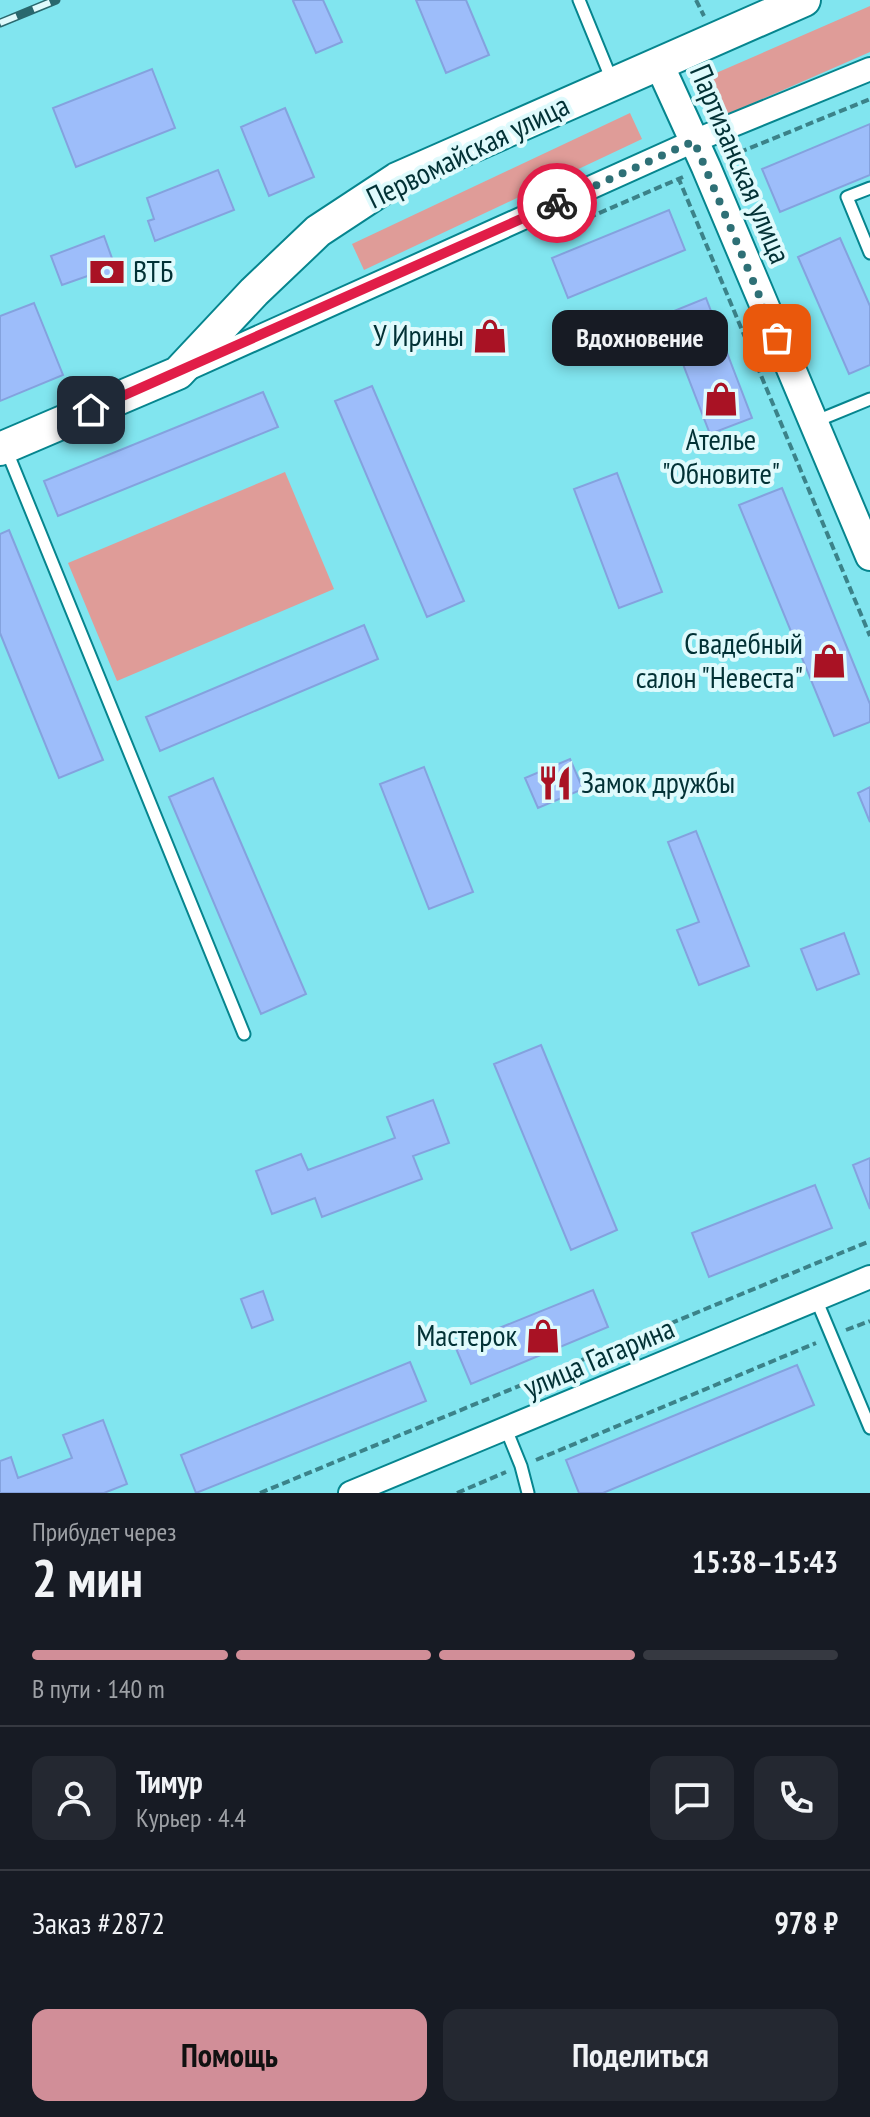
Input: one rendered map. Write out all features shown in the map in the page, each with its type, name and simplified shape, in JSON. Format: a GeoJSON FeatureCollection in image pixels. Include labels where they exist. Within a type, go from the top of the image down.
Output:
{"type":"FeatureCollection","features":[{"type":"Feature","properties":{"kind":"main road","name":"Первомайская улица"},"geometry":{"type":"LineString","coordinates":[[2,448],[178,373],[254,292],[318,231],[397,179],[804,0]]}},
{"type":"Feature","properties":{"kind":"street","name":"Партизанская улица"},"geometry":{"type":"LineString","coordinates":[[659,64],[681,147],[813,423],[870,556]]}},
{"type":"Feature","properties":{"kind":"street","name":"Первомайская улица"},"geometry":{"type":"LineString","coordinates":[[178,373],[681,147],[870,69]]}},
{"type":"Feature","properties":{"kind":"street","name":"улица Гагарина"},"geometry":{"type":"LineString","coordinates":[[350,1493],[870,1277]]}},
{"type":"Feature","properties":{"kind":"lane"},"geometry":{"type":"LineString","coordinates":[[579,0],[613,83]]}},
{"type":"Feature","properties":{"kind":"lane"},"geometry":{"type":"LineString","coordinates":[[870,188],[847,197],[870,253]]}},
{"type":"Feature","properties":{"kind":"lane"},"geometry":{"type":"LineString","coordinates":[[813,423],[870,399]]}},
{"type":"Feature","properties":{"kind":"lane"},"geometry":{"type":"LineString","coordinates":[[2,448],[244,1034]]}},
{"type":"Feature","properties":{"kind":"lane"},"geometry":{"type":"LineString","coordinates":[[816,1299],[870,1428]]}},
{"type":"Feature","properties":{"kind":"lane"},"geometry":{"type":"LineString","coordinates":[[506,1429],[528,1493]]}},
{"type":"Feature","properties":{"kind":"path"},"geometry":{"type":"LineString","coordinates":[[681,147],[870,636]]}},
{"type":"Feature","properties":{"kind":"path"},"geometry":{"type":"LineString","coordinates":[[260,1493],[870,1241]]}},
{"type":"Feature","properties":{"kind":"path"},"geometry":{"type":"LineString","coordinates":[[457,1493],[870,1321]]}},
{"type":"Feature","properties":{"kind":"shaded area"},"geometry":{"type":"Polygon","coordinates":[[[870,6],[870,52],[719,118],[700,80],[870,6]]]}},
{"type":"Feature","properties":{"kind":"shaded area"},"geometry":{"type":"Polygon","coordinates":[[[630,113],[642,139],[364,270],[352,244],[630,113]]]}},
{"type":"Feature","properties":{"kind":"shaded area"},"geometry":{"type":"Polygon","coordinates":[[[285,472],[334,589],[117,681],[68,563],[285,472]]]}},
{"type":"Feature","properties":{"kind":"building"},"geometry":{"type":"Polygon","coordinates":[[[295,0],[323,0],[342,42],[316,53],[295,0]]]}},
{"type":"Feature","properties":{"kind":"building"},"geometry":{"type":"Polygon","coordinates":[[[416,0],[466,0],[489,55],[446,73],[416,0]]]}},
{"type":"Feature","properties":{"kind":"building"},"geometry":{"type":"Polygon","coordinates":[[[152,69],[175,128],[76,167],[53,108],[152,69]]]}},
{"type":"Feature","properties":{"kind":"building"},"geometry":{"type":"Polygon","coordinates":[[[285,108],[314,177],[269,196],[241,127],[285,108]]]}},
{"type":"Feature","properties":{"kind":"building"},"geometry":{"type":"Polygon","coordinates":[[[870,124],[870,175],[780,212],[762,169],[870,124]]]}},
{"type":"Feature","properties":{"kind":"building"},"geometry":{"type":"Polygon","coordinates":[[[218,170],[234,210],[155,241],[148,221],[154,219],[147,198],[218,170]]]}},
{"type":"Feature","properties":{"kind":"building"},"geometry":{"type":"Polygon","coordinates":[[[669,210],[685,250],[568,298],[552,258],[669,210]]]}},
{"type":"Feature","properties":{"kind":"building"},"geometry":{"type":"Polygon","coordinates":[[[104,236],[118,275],[100,282],[96,273],[62,285],[51,256],[104,236]]]}},
{"type":"Feature","properties":{"kind":"building"},"geometry":{"type":"Polygon","coordinates":[[[840,238],[870,306],[870,365],[849,374],[798,257],[840,238]]]}},
{"type":"Feature","properties":{"kind":"building"},"geometry":{"type":"Polygon","coordinates":[[[706,298],[752,418],[710,434],[664,315],[706,298]]]}},
{"type":"Feature","properties":{"kind":"building"},"geometry":{"type":"Polygon","coordinates":[[[34,303],[63,375],[0,401],[0,316],[34,303]]]}},
{"type":"Feature","properties":{"kind":"building"},"geometry":{"type":"Polygon","coordinates":[[[501,326],[505,340],[481,346],[477,332],[501,326]]]}},
{"type":"Feature","properties":{"kind":"building"},"geometry":{"type":"Polygon","coordinates":[[[597,334],[604,355],[591,360],[583,340],[597,334]]]}},
{"type":"Feature","properties":{"kind":"building"},"geometry":{"type":"Polygon","coordinates":[[[372,386],[464,601],[427,617],[335,401],[372,386]]]}},
{"type":"Feature","properties":{"kind":"building"},"geometry":{"type":"Polygon","coordinates":[[[263,392],[278,427],[58,516],[44,481],[263,392]]]}},
{"type":"Feature","properties":{"kind":"building"},"geometry":{"type":"Polygon","coordinates":[[[617,473],[662,592],[619,608],[574,489],[617,473]]]}},
{"type":"Feature","properties":{"kind":"building"},"geometry":{"type":"Polygon","coordinates":[[[782,488],[870,704],[870,722],[834,736],[739,505],[782,488]]]}},
{"type":"Feature","properties":{"kind":"building"},"geometry":{"type":"Polygon","coordinates":[[[9,530],[103,760],[59,778],[0,633],[0,534],[9,530]]]}},
{"type":"Feature","properties":{"kind":"building"},"geometry":{"type":"Polygon","coordinates":[[[364,625],[378,659],[160,751],[146,717],[364,625]]]}},
{"type":"Feature","properties":{"kind":"building"},"geometry":{"type":"Polygon","coordinates":[[[570,759],[583,789],[538,808],[525,778],[570,759]]]}},
{"type":"Feature","properties":{"kind":"building"},"geometry":{"type":"Polygon","coordinates":[[[424,767],[473,892],[429,909],[380,784],[424,767]]]}},
{"type":"Feature","properties":{"kind":"building"},"geometry":{"type":"Polygon","coordinates":[[[213,778],[306,994],[261,1014],[169,797],[213,778]]]}},
{"type":"Feature","properties":{"kind":"building"},"geometry":{"type":"Polygon","coordinates":[[[870,787],[870,822],[858,793],[870,787]]]}},
{"type":"Feature","properties":{"kind":"building"},"geometry":{"type":"Polygon","coordinates":[[[696,831],[749,966],[699,985],[677,930],[699,922],[668,842],[696,831]]]}},
{"type":"Feature","properties":{"kind":"building"},"geometry":{"type":"Polygon","coordinates":[[[844,933],[859,974],[817,990],[801,949],[844,933]]]}},
{"type":"Feature","properties":{"kind":"building"},"geometry":{"type":"Polygon","coordinates":[[[541,1045],[617,1230],[571,1250],[494,1064],[541,1045]]]}},
{"type":"Feature","properties":{"kind":"building"},"geometry":{"type":"Polygon","coordinates":[[[433,1100],[449,1143],[413,1156],[422,1179],[322,1217],[315,1198],[272,1214],[256,1171],[301,1154],[308,1170],[395,1138],[387,1117],[433,1100]]]}},
{"type":"Feature","properties":{"kind":"building"},"geometry":{"type":"Polygon","coordinates":[[[870,1158],[870,1209],[853,1165],[870,1158]]]}},
{"type":"Feature","properties":{"kind":"building"},"geometry":{"type":"Polygon","coordinates":[[[815,1185],[832,1228],[709,1277],[692,1233],[815,1185]]]}},
{"type":"Feature","properties":{"kind":"building"},"geometry":{"type":"Polygon","coordinates":[[[593,1290],[608,1327],[471,1384],[455,1346],[593,1290]]]}},
{"type":"Feature","properties":{"kind":"building"},"geometry":{"type":"Polygon","coordinates":[[[263,1291],[273,1320],[252,1328],[241,1299],[263,1291]]]}},
{"type":"Feature","properties":{"kind":"building"},"geometry":{"type":"Polygon","coordinates":[[[410,1362],[426,1401],[196,1493],[181,1455],[410,1362]]]}},
{"type":"Feature","properties":{"kind":"building"},"geometry":{"type":"Polygon","coordinates":[[[797,1365],[814,1405],[603,1493],[579,1493],[566,1460],[797,1365]]]}},
{"type":"Feature","properties":{"kind":"building"},"geometry":{"type":"Polygon","coordinates":[[[103,1420],[127,1484],[104,1493],[0,1493],[0,1461],[11,1457],[18,1478],[72,1458],[63,1435],[103,1420]]]}},
{"type":"Feature","properties":{"kind":"railway"},"geometry":{"type":"LineString","coordinates":[[0,23],[56,0]]}},
{"type":"Feature","properties":{"kind":"way so far"},"geometry":{"type":"LineString","coordinates":[[557,203],[694,141],[777,338]]}},
{"type":"Feature","properties":{"kind":"place","name":"ВТБ"},"geometry":{"type":"Point","coordinates":[107,272]}},
{"type":"Feature","properties":{"kind":"place","name":"У Ирины"},"geometry":{"type":"Point","coordinates":[490,336]}},
{"type":"Feature","properties":{"kind":"place","name":"Вдохновение"},"geometry":{"type":"Point","coordinates":[777,338]}},
{"type":"Feature","properties":{"kind":"place","name":"Ателье \"Обновите\""},"geometry":{"type":"Point","coordinates":[721,399]}},
{"type":"Feature","properties":{"kind":"place","name":"Свадебный салон \"Невеста\""},"geometry":{"type":"Point","coordinates":[829,661]}},
{"type":"Feature","properties":{"kind":"place","name":"Замок дружбы"},"geometry":{"type":"Point","coordinates":[555,783]}},
{"type":"Feature","properties":{"kind":"place","name":"Мастерок"},"geometry":{"type":"Point","coordinates":[543,1336]}},
{"type":"Feature","properties":{"kind":"route"},"geometry":{"type":"LineString","coordinates":[[91,410],[557,203]]}}]}
